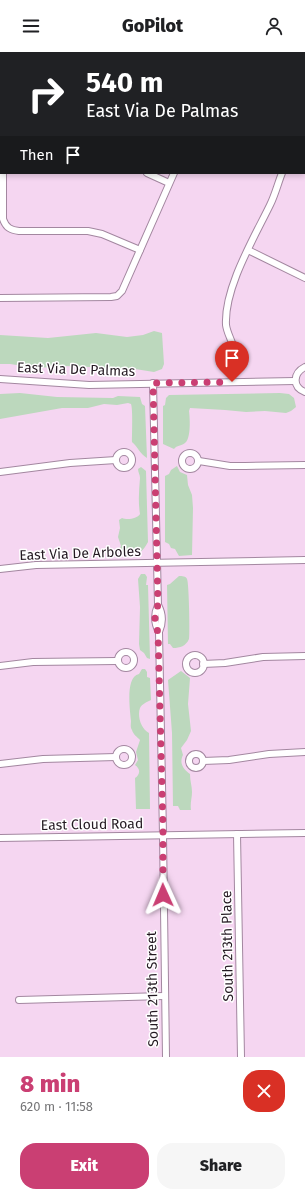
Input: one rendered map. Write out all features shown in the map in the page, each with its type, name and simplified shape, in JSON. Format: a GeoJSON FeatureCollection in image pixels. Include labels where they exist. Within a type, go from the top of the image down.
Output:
{"type":"FeatureCollection","features":[{"type":"Feature","properties":{"kind":"street"},"geometry":{"type":"LineString","coordinates":[[3,174],[3,220],[9,229],[19,231],[88,231],[102,234],[140,250]]}},
{"type":"Feature","properties":{"kind":"street"},"geometry":{"type":"LineString","coordinates":[[149,174],[169,182]]}},
{"type":"Feature","properties":{"kind":"street"},"geometry":{"type":"LineString","coordinates":[[0,298],[117,296],[122,291],[173,174]]}},
{"type":"Feature","properties":{"kind":"street"},"geometry":{"type":"LineString","coordinates":[[232,343],[226,325],[227,312],[234,282],[271,203],[282,174]]}},
{"type":"Feature","properties":{"kind":"street"},"geometry":{"type":"LineString","coordinates":[[248,250],[305,278]]}},
{"type":"Feature","properties":{"kind":"street"},"geometry":{"type":"LineString","coordinates":[[305,368],[298,373],[295,381],[297,387],[305,392]]}},
{"type":"Feature","properties":{"kind":"street","name":"East Via De Palmas"},"geometry":{"type":"LineString","coordinates":[[0,379],[89,384],[295,381]]}},
{"type":"Feature","properties":{"kind":"street","name":"South 213th Street"},"geometry":{"type":"LineString","coordinates":[[153,383],[158,605],[161,611],[162,625],[158,632],[166,1057]]}},
{"type":"Feature","properties":{"kind":"street"},"geometry":{"type":"LineString","coordinates":[[0,472],[70,463],[116,460]]}},
{"type":"Feature","properties":{"kind":"street"},"geometry":{"type":"LineString","coordinates":[[199,461],[238,466],[305,465]]}},
{"type":"Feature","properties":{"kind":"street","name":"East Via De Arboles"},"geometry":{"type":"LineString","coordinates":[[0,569],[36,565],[305,560]]}},
{"type":"Feature","properties":{"kind":"street"},"geometry":{"type":"LineString","coordinates":[[204,664],[225,663],[263,657],[305,656]]}},
{"type":"Feature","properties":{"kind":"street"},"geometry":{"type":"LineString","coordinates":[[0,666],[33,662],[118,661]]}},
{"type":"Feature","properties":{"kind":"street"},"geometry":{"type":"LineString","coordinates":[[203,760],[229,760],[269,754],[305,752]]}},
{"type":"Feature","properties":{"kind":"street"},"geometry":{"type":"LineString","coordinates":[[0,764],[29,760],[116,757]]}},
{"type":"Feature","properties":{"kind":"street","name":"East Cloud Road"},"geometry":{"type":"LineString","coordinates":[[0,838],[305,833]]}},
{"type":"Feature","properties":{"kind":"street","name":"South 213th Place"},"geometry":{"type":"LineString","coordinates":[[237,834],[241,1057]]}},
{"type":"Feature","properties":{"kind":"street"},"geometry":{"type":"LineString","coordinates":[[19,1000],[164,996]]}},
{"type":"Feature","properties":{"kind":"green space"},"geometry":{"type":"Polygon","coordinates":[[[154,331],[162,333],[164,364],[162,369],[154,372],[135,369],[106,370],[90,367],[65,366],[37,368],[0,364],[0,335],[48,338],[96,333],[127,337],[143,335],[154,331]]]}},
{"type":"Feature","properties":{"kind":"green space"},"geometry":{"type":"Polygon","coordinates":[[[20,393],[57,397],[140,397],[142,404],[145,406],[147,458],[132,442],[131,404],[104,404],[88,408],[62,408],[0,419],[0,394],[20,393]]]}},
{"type":"Feature","properties":{"kind":"green space"},"geometry":{"type":"Polygon","coordinates":[[[289,394],[294,398],[296,407],[286,413],[190,408],[190,428],[187,441],[174,449],[163,444],[163,406],[165,405],[166,398],[169,395],[289,394]]]}},
{"type":"Feature","properties":{"kind":"green space"},"geometry":{"type":"Polygon","coordinates":[[[177,466],[180,472],[187,475],[188,485],[192,495],[192,555],[179,556],[175,549],[171,548],[169,544],[165,542],[165,476],[177,466]]]}},
{"type":"Feature","properties":{"kind":"green space"},"geometry":{"type":"Polygon","coordinates":[[[141,467],[146,471],[148,542],[140,552],[120,553],[119,550],[121,546],[118,537],[120,528],[119,520],[122,518],[134,518],[140,514],[140,478],[138,469],[141,467]]]}},
{"type":"Feature","properties":{"kind":"green space"},"geometry":{"type":"Polygon","coordinates":[[[141,574],[145,574],[147,577],[146,585],[148,585],[150,659],[147,658],[140,650],[139,644],[140,607],[138,579],[141,574]]]}},
{"type":"Feature","properties":{"kind":"green space"},"geometry":{"type":"Polygon","coordinates":[[[179,576],[186,577],[188,582],[189,639],[184,645],[173,648],[170,644],[168,644],[167,585],[179,576]]]}},
{"type":"Feature","properties":{"kind":"green space"},"geometry":{"type":"Polygon","coordinates":[[[142,669],[145,669],[147,672],[147,677],[150,678],[151,700],[140,708],[139,715],[140,722],[144,729],[149,733],[150,809],[136,809],[135,778],[139,772],[135,765],[138,760],[136,752],[140,740],[131,728],[129,702],[132,681],[142,669]]]}},
{"type":"Feature","properties":{"kind":"green space"},"geometry":{"type":"Polygon","coordinates":[[[181,671],[190,678],[188,704],[191,731],[181,748],[183,755],[181,761],[182,766],[190,774],[192,792],[191,810],[180,810],[178,806],[173,806],[172,733],[168,680],[181,671]]]}},
{"type":"Feature","properties":{"kind":"route"},"geometry":{"type":"LineString","coordinates":[[163,895],[163,828],[158,632],[155,611],[158,605],[153,383],[232,382]]}}]}
